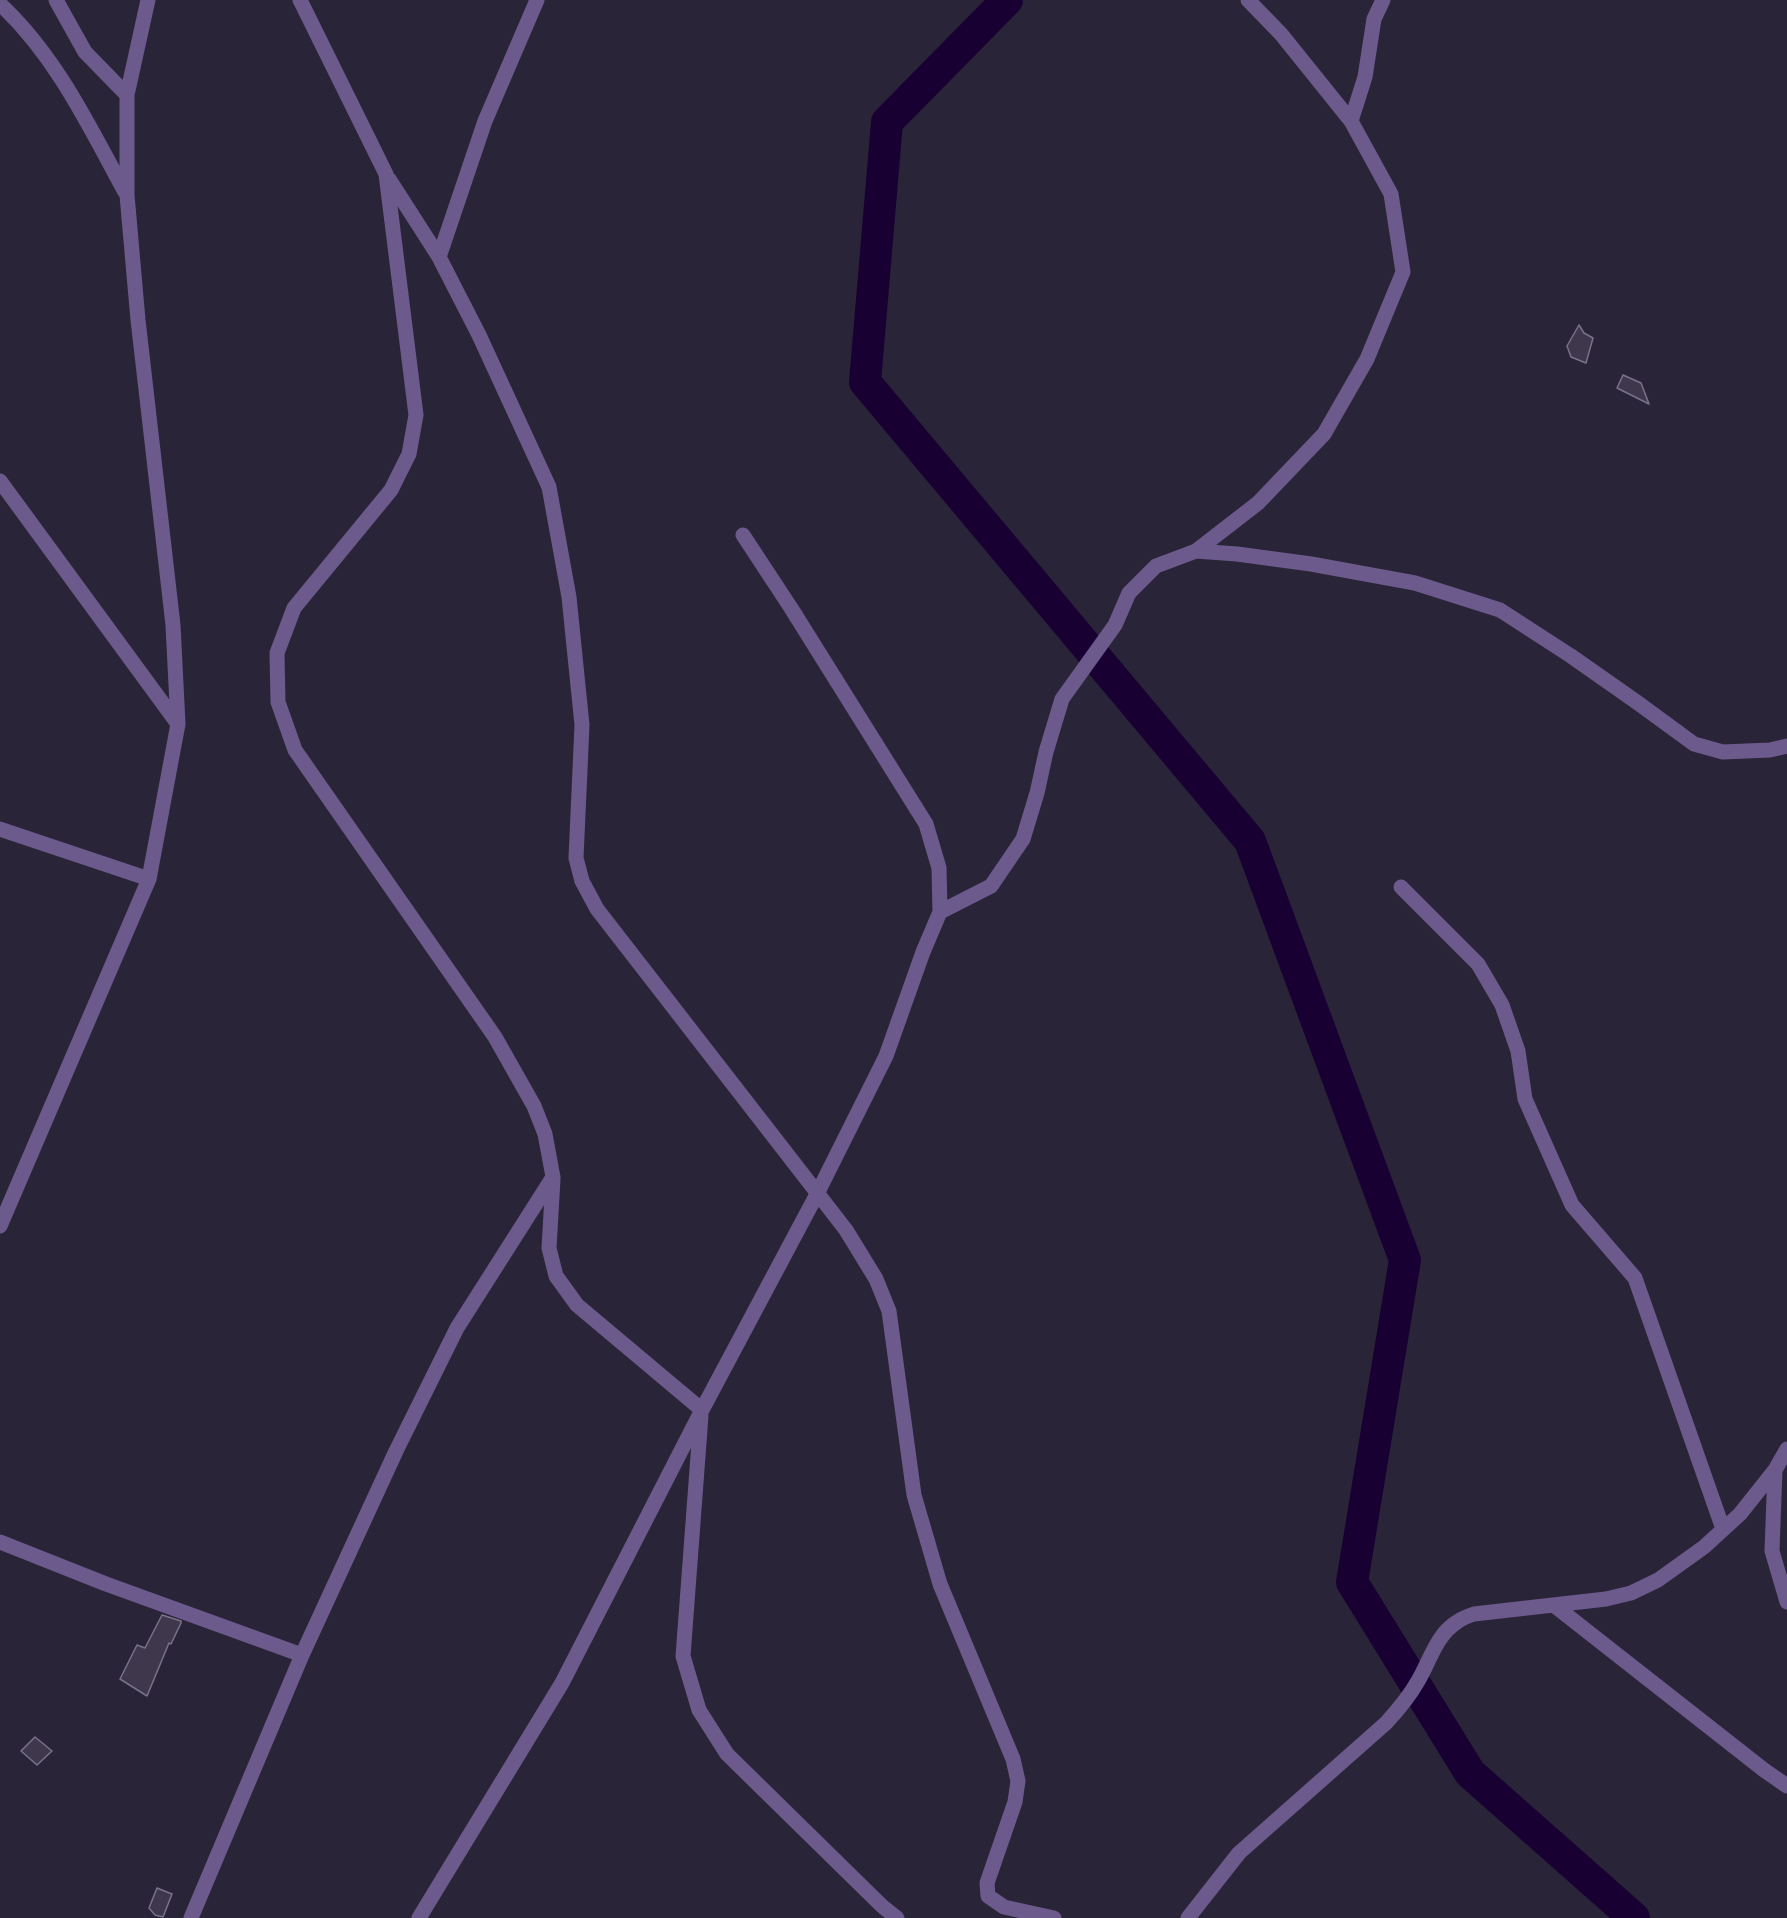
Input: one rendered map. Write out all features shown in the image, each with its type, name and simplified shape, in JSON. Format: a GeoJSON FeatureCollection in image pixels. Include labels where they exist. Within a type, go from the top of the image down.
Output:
{"type":"FeatureCollection","features":[{"type":"Feature","properties":{"kind":"street"},"geometry":{"type":"LineString","coordinates":[[56,0],[85,52],[127,95]]}},
{"type":"Feature","properties":{"kind":"street"},"geometry":{"type":"LineString","coordinates":[[0,1226],[149,879],[178,724],[173,625],[138,320],[127,195],[127,95],[148,0]]}},
{"type":"Feature","properties":{"kind":"street"},"geometry":{"type":"LineString","coordinates":[[300,0],[386,174],[440,257],[479,335],[549,487],[569,597],[582,724],[576,858],[582,881],[597,909],[852,1240],[876,1279],[889,1311],[914,1495],[940,1584],[1013,1759],[1018,1781],[1015,1802],[987,1883],[988,1896],[1004,1907],[1054,1918]]}},
{"type":"Feature","properties":{"kind":"street"},"geometry":{"type":"LineString","coordinates":[[440,257],[485,121],[537,0]]}},
{"type":"Feature","properties":{"kind":"street"},"geometry":{"type":"LineString","coordinates":[[940,912],[991,886],[1023,839],[1062,699],[1115,625],[1128,593],[1156,567],[1196,551],[1258,503],[1324,434],[1367,359],[1403,272],[1391,194],[1351,121],[1281,34],[1248,0]]}},
{"type":"Feature","properties":{"kind":"street"},"geometry":{"type":"LineString","coordinates":[[1351,121],[1365,77],[1374,19],[1383,0]]}},
{"type":"Feature","properties":{"kind":"street"},"geometry":{"type":"LineString","coordinates":[[0,4],[41,48],[68,89],[127,195]]}},
{"type":"Feature","properties":{"kind":"street"},"geometry":{"type":"LineString","coordinates":[[386,174],[416,414],[409,454],[391,490],[294,608],[277,653],[278,702],[295,750],[495,1038],[534,1106],[545,1134],[553,1178],[549,1248],[556,1276],[577,1305],[702,1410]]}},
{"type":"Feature","properties":{"kind":"street"},"geometry":{"type":"LineString","coordinates":[[0,481],[178,724]]}},
{"type":"Feature","properties":{"kind":"street"},"geometry":{"type":"LineString","coordinates":[[419,1918],[562,1683],[702,1410],[817,1194],[886,1056],[923,952],[940,912],[939,868],[926,825],[743,535]]}},
{"type":"Feature","properties":{"kind":"street"},"geometry":{"type":"LineString","coordinates":[[1196,551],[1311,564],[1404,581],[1500,610],[1619,689],[1694,744],[1723,752],[1770,750],[1787,746]]}},
{"type":"Feature","properties":{"kind":"street"},"geometry":{"type":"LineString","coordinates":[[0,829],[149,879]]}},
{"type":"Feature","properties":{"kind":"street"},"geometry":{"type":"LineString","coordinates":[[1401,888],[1478,964],[1502,1005],[1518,1051],[1525,1099],[1572,1205],[1635,1278],[1723,1529]]}},
{"type":"Feature","properties":{"kind":"street"},"geometry":{"type":"LineString","coordinates":[[191,1918],[302,1655],[396,1451],[457,1328],[553,1178]]}},
{"type":"Feature","properties":{"kind":"street"},"geometry":{"type":"LineString","coordinates":[[702,1410],[683,1656],[699,1710],[727,1754],[897,1918]]}},
{"type":"Feature","properties":{"kind":"street"},"geometry":{"type":"LineString","coordinates":[[1188,1918],[1239,1853],[1386,1723],[1404,1703],[1418,1681],[1435,1646],[1456,1622],[1474,1614],[1606,1599],[1631,1593],[1658,1580],[1704,1547],[1740,1514],[1775,1470],[1787,1449]]}},
{"type":"Feature","properties":{"kind":"street"},"geometry":{"type":"LineString","coordinates":[[1775,1470],[1772,1551],[1787,1602]]}},
{"type":"Feature","properties":{"kind":"street"},"geometry":{"type":"LineString","coordinates":[[0,1542],[106,1584],[302,1655]]}},
{"type":"Feature","properties":{"kind":"street"},"geometry":{"type":"LineString","coordinates":[[1555,1606],[1787,1786]]}},
{"type":"Feature","properties":{"kind":"building"},"geometry":{"type":"Polygon","coordinates":[[[1579,325],[1584,333],[1593,338],[1586,363],[1571,357],[1567,346],[1579,325]]]}},
{"type":"Feature","properties":{"kind":"building"},"geometry":{"type":"Polygon","coordinates":[[[1623,375],[1641,383],[1649,404],[1617,388],[1623,375]]]}},
{"type":"Feature","properties":{"kind":"building"},"geometry":{"type":"Polygon","coordinates":[[[162,1615],[181,1621],[181,1623],[171,1644],[169,1643],[147,1696],[120,1679],[137,1645],[145,1648],[162,1615]]]}},
{"type":"Feature","properties":{"kind":"building"},"geometry":{"type":"Polygon","coordinates":[[[35,1737],[52,1751],[37,1765],[21,1751],[35,1737]]]}},
{"type":"Feature","properties":{"kind":"building"},"geometry":{"type":"Polygon","coordinates":[[[157,1888],[172,1894],[163,1917],[155,1915],[149,1908],[157,1888]]]}},
{"type":"Feature","properties":{"kind":"waterway"},"geometry":{"type":"LineString","coordinates":[[1007,0],[887,122],[865,382],[1250,841],[1405,1260],[1352,1582],[1470,1773],[1634,1918]]}}]}
